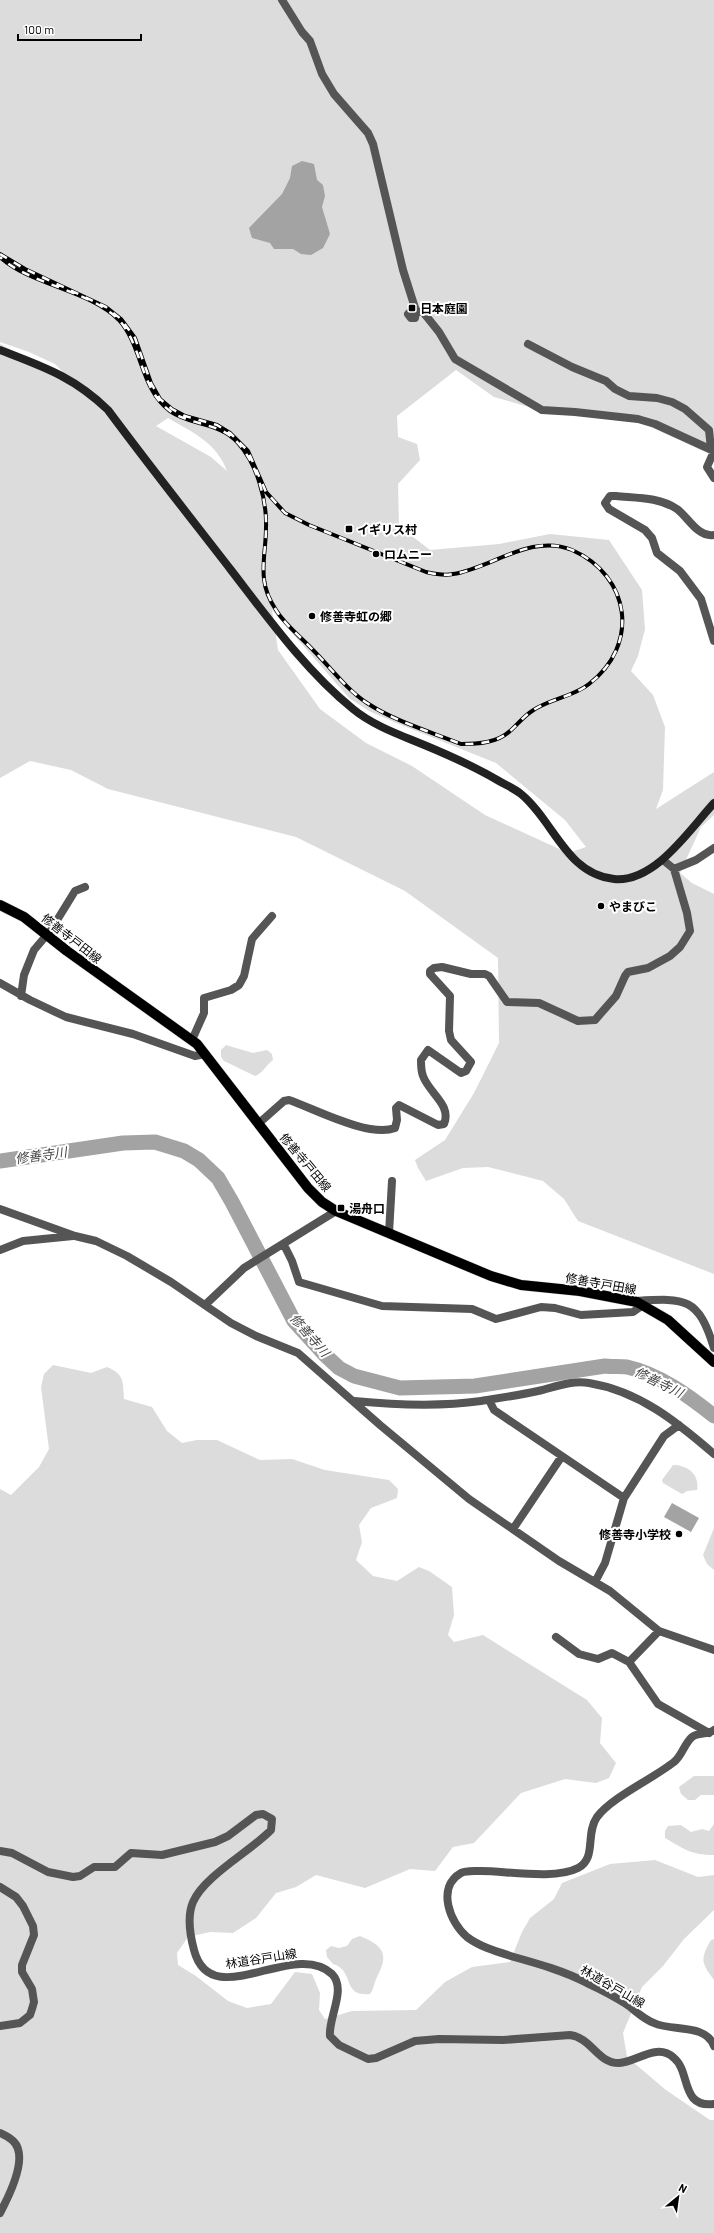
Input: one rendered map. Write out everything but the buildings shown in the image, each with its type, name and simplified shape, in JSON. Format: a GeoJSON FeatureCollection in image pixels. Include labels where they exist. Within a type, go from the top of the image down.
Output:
{"type":"FeatureCollection","features":[{"type":"Feature","properties":{"kind":"main road","name":"修善寺戸田線"},"geometry":{"type":"LineString","coordinates":[[0,905],[24,917],[109,982],[192,1040],[205,1054],[315,1196],[336,1211],[491,1276],[521,1285],[580,1291],[633,1301],[643,1305],[668,1320],[714,1362]]}},
{"type":"Feature","properties":{"kind":"street"},"geometry":{"type":"LineString","coordinates":[[282,0],[302,32],[310,41],[322,74],[334,94],[368,133],[373,144],[403,270],[415,309],[423,312],[439,332],[455,359],[542,410],[638,419],[655,424],[713,450]]}},
{"type":"Feature","properties":{"kind":"street"},"geometry":{"type":"LineString","coordinates":[[528,344],[572,367],[606,381],[615,389],[629,396],[657,398],[672,402],[685,409],[709,430],[713,450],[707,467],[714,478]]}},
{"type":"Feature","properties":{"kind":"street"},"geometry":{"type":"LineString","coordinates":[[0,350],[59,373],[91,393],[108,410],[279,631],[327,686],[354,710],[376,724],[481,770],[521,794],[544,818],[572,859],[593,873],[615,879],[629,878],[648,871],[663,860],[714,803]]}},
{"type":"Feature","properties":{"kind":"street"},"geometry":{"type":"LineString","coordinates":[[713,537],[696,529],[684,515],[658,500],[610,496],[605,503],[609,509],[645,530],[652,538],[657,553],[680,571],[703,603],[714,641]]}},
{"type":"Feature","properties":{"kind":"street"},"geometry":{"type":"LineString","coordinates":[[674,869],[696,860],[714,848]]}},
{"type":"Feature","properties":{"kind":"street"},"geometry":{"type":"LineString","coordinates":[[258,1124],[284,1101],[289,1100],[354,1125],[372,1129],[385,1130],[395,1128],[397,1120],[396,1108],[399,1105],[438,1125],[444,1124],[446,1118],[444,1108],[423,1077],[421,1060],[428,1050],[461,1072],[466,1071],[470,1062],[451,1040],[449,1031],[450,996],[430,974],[430,971],[434,968],[442,968],[471,974],[485,974],[489,976],[507,1002],[539,1003],[578,1020],[595,1020],[616,996],[628,972],[648,968],[670,956],[680,947],[690,931],[687,913],[674,869],[663,860]]}},
{"type":"Feature","properties":{"kind":"street"},"geometry":{"type":"LineString","coordinates":[[21,996],[24,975],[34,950],[47,935],[75,891],[85,887]]}},
{"type":"Feature","properties":{"kind":"street"},"geometry":{"type":"LineString","coordinates":[[192,1040],[204,1013],[204,998],[231,990],[239,985],[244,976],[252,938],[272,916]]}},
{"type":"Feature","properties":{"kind":"street"},"geometry":{"type":"LineString","coordinates":[[0,983],[21,996],[66,1017],[139,1036],[194,1056],[205,1054]]}},
{"type":"Feature","properties":{"kind":"street"},"geometry":{"type":"LineString","coordinates":[[389,1233],[392,1181]]}},
{"type":"Feature","properties":{"kind":"street"},"geometry":{"type":"LineString","coordinates":[[0,1209],[74,1236],[96,1241],[128,1256],[243,1330],[298,1353],[458,1490],[559,1561],[596,1582],[659,1631],[714,1650]]}},
{"type":"Feature","properties":{"kind":"street"},"geometry":{"type":"LineString","coordinates":[[206,1305],[244,1268],[284,1245],[336,1211]]}},
{"type":"Feature","properties":{"kind":"street"},"geometry":{"type":"LineString","coordinates":[[0,1250],[23,1241],[74,1236]]}},
{"type":"Feature","properties":{"kind":"street"},"geometry":{"type":"LineString","coordinates":[[284,1245],[289,1254],[299,1282],[382,1306],[472,1309],[496,1319],[541,1307],[555,1308],[581,1315],[633,1312],[643,1305]]}},
{"type":"Feature","properties":{"kind":"street"},"geometry":{"type":"LineString","coordinates":[[633,1301],[675,1301],[690,1304],[702,1315],[714,1348]]}},
{"type":"Feature","properties":{"kind":"street"},"geometry":{"type":"LineString","coordinates":[[354,1401],[420,1406],[489,1400],[572,1382],[589,1383],[628,1394],[648,1404],[679,1425],[714,1454]]}},
{"type":"Feature","properties":{"kind":"street"},"geometry":{"type":"LineString","coordinates":[[489,1400],[494,1410],[624,1498]]}},
{"type":"Feature","properties":{"kind":"street"},"geometry":{"type":"LineString","coordinates":[[596,1582],[605,1563],[624,1498],[664,1436],[679,1425]]}},
{"type":"Feature","properties":{"kind":"street"},"geometry":{"type":"LineString","coordinates":[[513,1529],[562,1456]]}},
{"type":"Feature","properties":{"kind":"street"},"geometry":{"type":"LineString","coordinates":[[629,1662],[659,1631]]}},
{"type":"Feature","properties":{"kind":"street"},"geometry":{"type":"LineString","coordinates":[[556,1637],[579,1654],[598,1659],[612,1653],[629,1662],[658,1704],[712,1732]]}},
{"type":"Feature","properties":{"kind":"street","name":"林道谷戸山線"},"geometry":{"type":"LineString","coordinates":[[712,1732],[693,1736],[677,1760],[612,1804],[598,1816],[589,1839],[590,1853],[587,1861],[580,1868],[556,1874],[500,1871],[462,1872],[456,1877],[449,1887],[447,1899],[450,1913],[457,1926],[468,1937],[482,1945],[556,1970],[588,1983],[625,2004],[652,2023],[693,2030],[705,2034],[712,2040],[714,2046]]}},
{"type":"Feature","properties":{"kind":"street","name":"林道谷戸山線"},"geometry":{"type":"LineString","coordinates":[[0,1851],[12,1853],[48,1872],[66,1876],[80,1876],[94,1867],[115,1867],[131,1853],[162,1855],[215,1842],[228,1836],[256,1815],[268,1815],[272,1820],[271,1830],[211,1880],[193,1901],[190,1920],[194,1950],[204,1968],[211,1973],[220,1977],[238,1976],[291,1964],[316,1966],[325,1970],[336,1981],[338,1991],[330,2023],[330,2036],[339,2045],[364,2058],[376,2058],[404,2044],[427,2039],[503,2040],[570,2035],[579,2036],[586,2040],[596,2052],[611,2061],[626,2061],[648,2053],[663,2052],[673,2057],[682,2066],[688,2091],[694,2099],[706,2105],[714,2104]]}},
{"type":"Feature","properties":{"kind":"street"},"geometry":{"type":"LineString","coordinates":[[0,1887],[16,1897],[28,1917],[34,1935],[22,1965],[22,1972],[32,1989],[34,2002],[30,2015],[20,2023],[0,2026]]}},
{"type":"Feature","properties":{"kind":"street"},"geometry":{"type":"LineString","coordinates":[[0,2133],[14,2142],[19,2149],[12,2189],[0,2214]]}},
{"type":"Feature","properties":{"kind":"shaded area"},"geometry":{"type":"Polygon","coordinates":[[[0,0],[714,0],[714,456],[631,418],[543,411],[494,397],[456,370],[397,416],[398,437],[417,444],[420,460],[398,484],[399,526],[430,550],[499,544],[550,534],[609,540],[642,590],[645,629],[638,656],[631,671],[653,695],[665,727],[663,790],[656,809],[714,772],[714,815],[701,827],[680,873],[692,883],[714,894],[714,1274],[578,1221],[564,1199],[543,1181],[488,1167],[463,1168],[426,1181],[415,1160],[445,1140],[474,1093],[499,1043],[498,958],[405,891],[296,837],[108,789],[71,770],[30,761],[0,778],[0,344],[72,381],[55,364],[29,352],[0,342],[0,0]],[[168,418],[156,426],[211,457],[227,471],[223,461],[217,453],[203,439],[168,418]],[[272,610],[278,650],[320,709],[366,743],[412,766],[485,815],[568,853],[586,847],[565,820],[496,763],[369,711],[349,698],[272,610]]]}},
{"type":"Feature","properties":{"kind":"shaded area"},"geometry":{"type":"Polygon","coordinates":[[[302,161],[314,164],[317,180],[323,185],[325,196],[322,207],[330,234],[323,248],[311,255],[301,254],[293,249],[274,249],[270,243],[252,238],[249,228],[282,194],[290,178],[292,166],[302,161]]]}},
{"type":"Feature","properties":{"kind":"shaded area"},"geometry":{"type":"Polygon","coordinates":[[[226,1045],[253,1053],[267,1050],[272,1054],[273,1060],[255,1076],[224,1061],[221,1057],[221,1050],[226,1045]]]}},
{"type":"Feature","properties":{"kind":"shaded area"},"geometry":{"type":"Polygon","coordinates":[[[53,1365],[91,1373],[107,1367],[117,1372],[122,1379],[124,1399],[152,1407],[167,1431],[182,1443],[197,1440],[217,1440],[260,1460],[292,1459],[325,1470],[389,1480],[398,1489],[397,1498],[371,1508],[359,1525],[362,1542],[356,1560],[373,1576],[397,1581],[419,1567],[429,1571],[452,1587],[454,1615],[448,1635],[454,1642],[483,1635],[587,1700],[602,1718],[600,1743],[616,1763],[609,1778],[596,1783],[565,1779],[521,1793],[474,1843],[453,1847],[435,1871],[410,1869],[365,1888],[316,1875],[296,1887],[276,1893],[256,1918],[233,1933],[210,1932],[188,1937],[177,1953],[178,1965],[196,1976],[228,2001],[247,2008],[271,2004],[295,1972],[312,1974],[320,1993],[319,2010],[325,2019],[352,2011],[416,2010],[445,1982],[472,1967],[510,1962],[522,1932],[530,1918],[554,1899],[562,1883],[610,1864],[655,1860],[698,1877],[714,1875],[714,1910],[684,1939],[663,1966],[642,1987],[623,2033],[627,2057],[666,2090],[710,2120],[714,2120],[714,2233],[0,2233],[0,1489],[11,1495],[39,1467],[49,1449],[41,1387],[44,1374],[53,1365]]]}},
{"type":"Feature","properties":{"kind":"shaded area"},"geometry":{"type":"Polygon","coordinates":[[[673,1465],[684,1467],[695,1475],[697,1480],[697,1490],[687,1491],[682,1494],[663,1483],[662,1480],[673,1465]]]}},
{"type":"Feature","properties":{"kind":"shaded area"},"geometry":{"type":"Polygon","coordinates":[[[672,1503],[699,1518],[691,1532],[664,1517],[672,1503]]]}},
{"type":"Feature","properties":{"kind":"shaded area"},"geometry":{"type":"Polygon","coordinates":[[[714,1528],[714,1570],[707,1564],[703,1555],[714,1528]]]}},
{"type":"Feature","properties":{"kind":"shaded area"},"geometry":{"type":"Polygon","coordinates":[[[694,1776],[714,1776],[714,1795],[701,1795],[695,1800],[688,1800],[681,1794],[679,1787],[694,1776]]]}},
{"type":"Feature","properties":{"kind":"shaded area"},"geometry":{"type":"Polygon","coordinates":[[[714,1824],[714,1855],[693,1853],[665,1838],[665,1831],[668,1826],[681,1825],[691,1832],[702,1829],[709,1831],[714,1824]]]}},
{"type":"Feature","properties":{"kind":"shaded area"},"geometry":{"type":"Polygon","coordinates":[[[360,1936],[379,1947],[383,1957],[381,1969],[370,1994],[361,1994],[355,1991],[351,1987],[340,1967],[333,1964],[327,1957],[326,1950],[331,1946],[339,1948],[347,1946],[352,1939],[360,1936]]]}},
{"type":"Feature","properties":{"kind":"shaded area"},"geometry":{"type":"Polygon","coordinates":[[[714,1939],[714,1980],[704,1965],[704,1957],[707,1946],[711,1940],[714,1939]]]}},
{"type":"Feature","properties":{"kind":"waterway","name":"修善寺川"},"geometry":{"type":"LineString","coordinates":[[0,1161],[123,1143],[155,1142],[184,1151],[199,1160],[218,1178],[294,1321],[339,1368],[354,1376],[400,1388],[475,1386],[605,1366],[627,1367],[639,1370],[662,1380],[714,1416]]}},
{"type":"Feature","properties":{"kind":"railway"},"geometry":{"type":"LineString","coordinates":[[0,254],[25,269],[106,307],[121,319],[135,338],[151,383],[160,399],[172,409],[185,416],[217,425],[230,433],[248,451],[266,492],[285,513],[309,525],[426,572],[436,574],[450,575],[468,571],[512,553],[542,546],[557,546],[572,550],[592,562],[607,576],[617,594],[622,612],[622,631],[616,650],[605,668],[583,688],[539,707],[529,713],[505,735],[481,743],[461,744],[401,721],[367,703],[345,685],[288,626],[272,603],[267,591],[263,567],[266,534],[266,517],[263,494],[251,461],[238,443],[223,431],[178,416],[160,402],[147,380],[127,331],[119,320],[107,310],[77,294],[27,274],[13,267],[0,257]]}},
{"type":"Feature","properties":{"kind":"place","name":"日本庭園"},"geometry":{"type":"Point","coordinates":[412,308]}},
{"type":"Feature","properties":{"kind":"place","name":"イギリス村"},"geometry":{"type":"Point","coordinates":[349,529]}},
{"type":"Feature","properties":{"kind":"place","name":"ロムニー"},"geometry":{"type":"Point","coordinates":[376,554]}},
{"type":"Feature","properties":{"kind":"place","name":"修善寺虹の郷"},"geometry":{"type":"Point","coordinates":[312,616]}},
{"type":"Feature","properties":{"kind":"place","name":"やまびこ"},"geometry":{"type":"Point","coordinates":[601,906]}},
{"type":"Feature","properties":{"kind":"place","name":"湯舟口"},"geometry":{"type":"Point","coordinates":[341,1208]}},
{"type":"Feature","properties":{"kind":"place","name":"修善寺小学校"},"geometry":{"type":"Point","coordinates":[679,1534]}}]}
